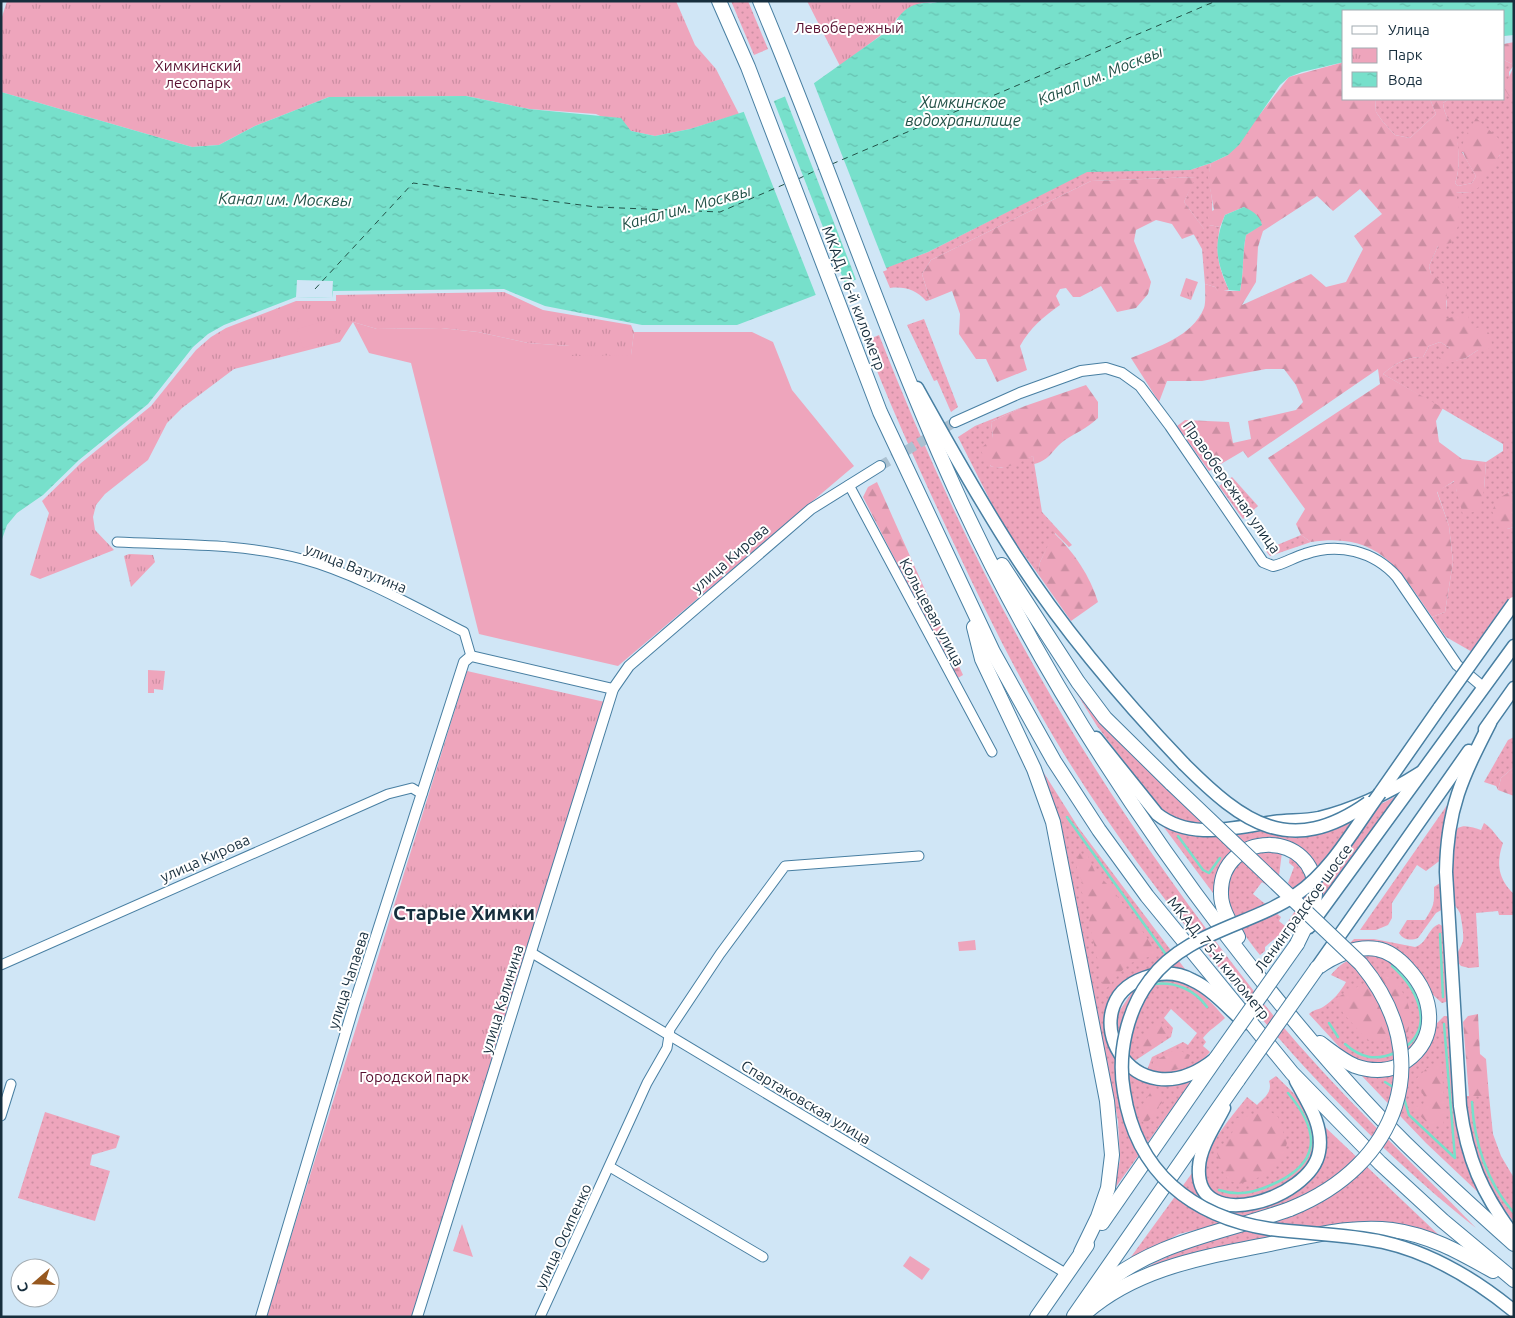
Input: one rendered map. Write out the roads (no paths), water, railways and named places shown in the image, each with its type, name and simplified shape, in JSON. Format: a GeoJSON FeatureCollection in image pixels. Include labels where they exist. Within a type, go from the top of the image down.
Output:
{"type":"FeatureCollection","features":[{"type":"Feature","properties":{"kind":"highway","name":"МКАД, 76-й километр"},"geometry":{"type":"LineString","coordinates":[[719,1],[748,67],[880,412],[968,602]]}},
{"type":"Feature","properties":{"kind":"highway","name":"МКАД, 76-й километр"},"geometry":{"type":"LineString","coordinates":[[760,1],[898,353],[961,502],[1008,596]]}},
{"type":"Feature","properties":{"kind":"highway"},"geometry":{"type":"LineString","coordinates":[[961,502],[1078,682],[1105,718],[1361,964],[1380,988],[1395,1025],[1400,1051],[1401,1078],[1396,1103],[1383,1133],[1364,1160],[1346,1179],[1324,1194],[1290,1209],[1206,1234],[1156,1252],[1110,1280],[1078,1314]]}},
{"type":"Feature","properties":{"kind":"highway","name":"МКАД, 75-й километр"},"geometry":{"type":"LineString","coordinates":[[1008,596],[1063,696],[1132,806],[1262,982],[1303,1031],[1404,1142],[1514,1244]]}},
{"type":"Feature","properties":{"kind":"highway","name":"МКАД, 75-й километр"},"geometry":{"type":"LineString","coordinates":[[968,602],[1054,761],[1099,830],[1147,896],[1292,1073],[1380,1163],[1443,1221],[1514,1280]]}},
{"type":"Feature","properties":{"kind":"highway"},"geometry":{"type":"LineString","coordinates":[[968,602],[982,659],[1034,770],[1053,822],[1107,1101],[1112,1155],[1108,1188],[1098,1217],[1081,1252]]}},
{"type":"Feature","properties":{"kind":"highway"},"geometry":{"type":"LineString","coordinates":[[1262,982],[1229,920],[1221,896],[1225,872],[1232,860],[1254,846],[1278,844],[1290,848],[1306,862],[1314,883],[1315,893],[1312,911],[1297,944]]}},
{"type":"Feature","properties":{"kind":"highway","name":"Ленинградское шоссе"},"geometry":{"type":"LineString","coordinates":[[1037,1317],[1297,944]]}},
{"type":"Feature","properties":{"kind":"highway"},"geometry":{"type":"LineString","coordinates":[[1078,1314],[1316,968],[1325,962],[1355,950],[1376,949],[1390,954],[1404,964],[1421,986],[1428,1002],[1429,1026],[1424,1042],[1410,1058],[1397,1066],[1379,1070],[1350,1063],[1303,1031]]}},
{"type":"Feature","properties":{"kind":"highway"},"geometry":{"type":"LineString","coordinates":[[1078,1314],[1109,1295],[1160,1270],[1221,1254],[1355,1229],[1392,1230],[1431,1239],[1463,1254],[1514,1284]]}},
{"type":"Feature","properties":{"kind":"main road"},"geometry":{"type":"LineString","coordinates":[[898,353],[979,496],[1015,555],[1048,603],[1125,702],[1202,782],[1224,802],[1247,818],[1280,829],[1302,831],[1321,828],[1343,819],[1380,793]]}},
{"type":"Feature","properties":{"kind":"main road"},"geometry":{"type":"LineString","coordinates":[[1514,603],[1342,846],[1305,888],[1276,906],[1192,944],[1151,977],[1134,1009],[1125,1039],[1122,1074],[1129,1116],[1142,1150],[1162,1176],[1181,1195],[1228,1219],[1269,1228],[1346,1236],[1384,1243],[1420,1254],[1455,1270],[1480,1285],[1514,1311]]}},
{"type":"Feature","properties":{"kind":"main road","name":"Ленинградское шоссе"},"geometry":{"type":"LineString","coordinates":[[1297,944],[1514,646]]}},
{"type":"Feature","properties":{"kind":"main road"},"geometry":{"type":"LineString","coordinates":[[1316,968],[1514,688]]}},
{"type":"Feature","properties":{"kind":"main road"},"geometry":{"type":"LineString","coordinates":[[1063,696],[1157,814],[1166,822],[1178,827],[1220,829],[1319,818],[1372,798],[1401,785],[1420,773]]}},
{"type":"Feature","properties":{"kind":"main road"},"geometry":{"type":"LineString","coordinates":[[1490,722],[1457,792],[1446,840],[1446,872],[1460,1106],[1464,1137],[1481,1186],[1514,1236]]}},
{"type":"Feature","properties":{"kind":"main road"},"geometry":{"type":"LineString","coordinates":[[1217,1057],[1192,1072],[1175,1078],[1148,1077],[1133,1069],[1120,1056],[1112,1038],[1111,1021],[1120,995],[1133,983],[1150,975],[1169,974],[1185,977],[1206,988],[1263,1038]]}},
{"type":"Feature","properties":{"kind":"main road"},"geometry":{"type":"LineString","coordinates":[[1238,1080],[1205,1147],[1199,1168],[1200,1181],[1206,1192],[1217,1202],[1229,1206],[1256,1202],[1289,1189],[1305,1177],[1316,1162],[1320,1145],[1317,1121],[1292,1073]]}},
{"type":"Feature","properties":{"kind":"street","name":"Правобережная улица"},"geometry":{"type":"LineString","coordinates":[[955,422],[1020,393],[1080,371],[1106,368],[1122,372],[1140,386],[1170,426],[1263,562],[1269,566],[1277,566],[1306,554],[1338,549],[1361,553],[1374,558],[1387,566],[1397,577],[1457,665],[1483,687]]}},
{"type":"Feature","properties":{"kind":"street","name":"улица Кирова"},"geometry":{"type":"LineString","coordinates":[[613,689],[629,666],[811,509],[880,466]]}},
{"type":"Feature","properties":{"kind":"street","name":"Кольцевая улица"},"geometry":{"type":"LineString","coordinates":[[849,485],[992,752]]}},
{"type":"Feature","properties":{"kind":"street","name":"улица Ватутина"},"geometry":{"type":"LineString","coordinates":[[117,542],[228,548],[302,559],[326,567],[413,606],[464,632],[471,656]]}},
{"type":"Feature","properties":{"kind":"street"},"geometry":{"type":"LineString","coordinates":[[471,656],[613,689]]}},
{"type":"Feature","properties":{"kind":"street","name":"улица Чапаева"},"geometry":{"type":"LineString","coordinates":[[261,1317],[354,1005],[459,676],[464,662],[471,656]]}},
{"type":"Feature","properties":{"kind":"street","name":"улица Калинина"},"geometry":{"type":"LineString","coordinates":[[417,1317],[613,689]]}},
{"type":"Feature","properties":{"kind":"street","name":"улица Кирова"},"geometry":{"type":"LineString","coordinates":[[1,965],[388,794],[412,788],[422,794]]}},
{"type":"Feature","properties":{"kind":"street","name":"улица Осипенко"},"geometry":{"type":"LineString","coordinates":[[540,1317],[641,1102],[648,1083],[667,1048],[670,1029],[720,954],[785,866],[918,856]]}},
{"type":"Feature","properties":{"kind":"street","name":"Спартаковская улица"},"geometry":{"type":"LineString","coordinates":[[532,952],[1067,1274]]}},
{"type":"Feature","properties":{"kind":"street"},"geometry":{"type":"LineString","coordinates":[[1,1116],[11,1084]]}},
{"type":"Feature","properties":{"kind":"street"},"geometry":{"type":"LineString","coordinates":[[610,1167],[763,1257]]}},
{"type":"Feature","properties":{"kind":"water","name":"Химкинское водохранилище"},"geometry":{"type":"Polygon","coordinates":[[[940,1],[1514,1],[1514,35],[1505,36],[1505,10],[1342,10],[1342,62],[1289,77],[1280,85],[1239,145],[1228,155],[1190,170],[1087,172],[928,252],[737,325],[642,325],[545,306],[504,289],[333,291],[332,298],[296,297],[224,325],[208,334],[193,347],[148,404],[79,460],[43,495],[17,513],[7,525],[1,542],[1,92],[192,147],[219,145],[255,126],[329,97],[466,96],[529,109],[621,118],[631,131],[655,136],[690,129],[762,106],[810,86],[893,27],[901,14],[909,8],[924,3],[940,1]]]}},
{"type":"Feature","properties":{"kind":"water"},"geometry":{"type":"Polygon","coordinates":[[[1244,207],[1258,216],[1262,225],[1246,235],[1240,291],[1229,290],[1219,261],[1219,236],[1225,215],[1244,207]]]}},
{"type":"Feature","properties":{"kind":"waterway"},"geometry":{"type":"LineString","coordinates":[[1067,817],[1167,956]]}},
{"type":"Feature","properties":{"kind":"waterway"},"geometry":{"type":"LineString","coordinates":[[1178,836],[1203,870],[1209,873],[1220,858]]}},
{"type":"Feature","properties":{"kind":"waterway"},"geometry":{"type":"LineString","coordinates":[[1440,934],[1443,997]]}},
{"type":"Feature","properties":{"kind":"waterway"},"geometry":{"type":"LineString","coordinates":[[1392,966],[1415,995],[1421,1017],[1414,1039],[1404,1048]]}},
{"type":"Feature","properties":{"kind":"waterway"},"geometry":{"type":"LineString","coordinates":[[1154,984],[1162,983],[1184,988],[1197,996],[1207,1007]]}},
{"type":"Feature","properties":{"kind":"waterway"},"geometry":{"type":"LineString","coordinates":[[1329,1023],[1338,1037]]}},
{"type":"Feature","properties":{"kind":"waterway"},"geometry":{"type":"LineString","coordinates":[[1403,1095],[1409,1115],[1455,1158],[1444,1024]]}},
{"type":"Feature","properties":{"kind":"waterway"},"geometry":{"type":"LineString","coordinates":[[1345,1044],[1368,1057],[1381,1057],[1395,1053]]}},
{"type":"Feature","properties":{"kind":"waterway"},"geometry":{"type":"LineString","coordinates":[[1385,1082],[1393,1087]]}},
{"type":"Feature","properties":{"kind":"waterway"},"geometry":{"type":"LineString","coordinates":[[1219,1190],[1239,1193],[1264,1188],[1287,1177],[1307,1157],[1311,1146],[1310,1134],[1299,1107],[1288,1093]]}},
{"type":"Feature","properties":{"kind":"waterway"},"geometry":{"type":"LineString","coordinates":[[1472,1102],[1479,1147],[1489,1175],[1496,1189],[1514,1213]]}},
{"type":"Feature","properties":{"kind":"tunnel"},"geometry":{"type":"LineString","coordinates":[[880,466],[955,422]]}},
{"type":"Feature","properties":{"kind":"district","name":"Старые Химки"},"geometry":{"type":"Point","coordinates":[464,912]}},
{"type":"Feature","properties":{"kind":"park label","name":"Левобережный"},"geometry":{"type":"Point","coordinates":[849,27]}},
{"type":"Feature","properties":{"kind":"park label","name":"Химкинский лесопарк"},"geometry":{"type":"Point","coordinates":[198,74]}},
{"type":"Feature","properties":{"kind":"park label","name":"Городской парк"},"geometry":{"type":"Point","coordinates":[414,1076]}},
{"type":"Feature","properties":{"kind":"water label","name":"Канал им. Москвы"},"geometry":{"type":"Point","coordinates":[1100,75]}},
{"type":"Feature","properties":{"kind":"water label","name":"Канал им. Москвы"},"geometry":{"type":"Point","coordinates":[285,199]}},
{"type":"Feature","properties":{"kind":"water label","name":"Канал им. Москвы"},"geometry":{"type":"Point","coordinates":[686,207]}}]}
